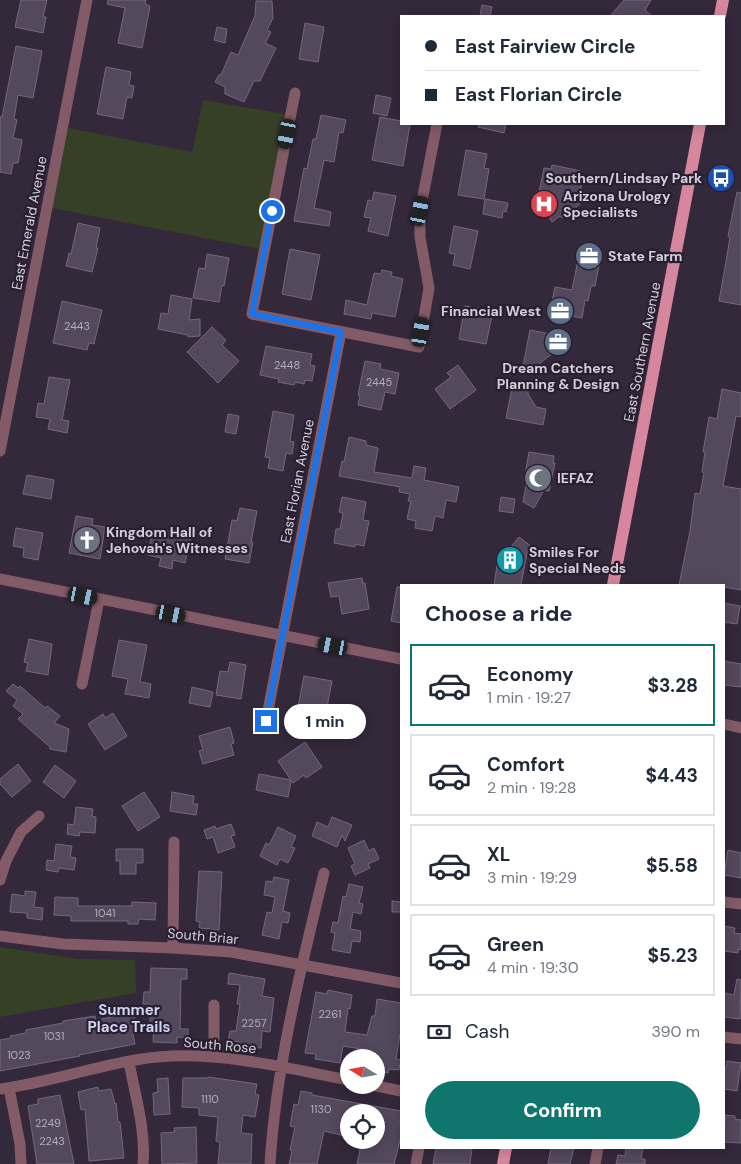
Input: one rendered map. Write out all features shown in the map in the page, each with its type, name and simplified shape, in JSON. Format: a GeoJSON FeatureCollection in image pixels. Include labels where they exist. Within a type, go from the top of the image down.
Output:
{"type":"FeatureCollection","features":[{"type":"Feature","properties":{"kind":"main road"},"geometry":{"type":"LineString","coordinates":[[720,15],[723,0]]}},
{"type":"Feature","properties":{"kind":"main road","name":"East Southern Avenue"},"geometry":{"type":"LineString","coordinates":[[613,584],[700,125]]}},
{"type":"Feature","properties":{"kind":"main road"},"geometry":{"type":"LineString","coordinates":[[504,1164],[506,1149]]}},
{"type":"Feature","properties":{"kind":"street","name":"East Emerald Avenue"},"geometry":{"type":"LineString","coordinates":[[0,451],[87,0]]}},
{"type":"Feature","properties":{"kind":"street"},"geometry":{"type":"LineString","coordinates":[[294,93],[252,314],[419,347],[429,288],[420,237],[420,211],[437,125]]}},
{"type":"Feature","properties":{"kind":"street","name":"East Florian Avenue"},"geometry":{"type":"LineString","coordinates":[[266,721],[341,332]]}},
{"type":"Feature","properties":{"kind":"street"},"geometry":{"type":"LineString","coordinates":[[0,579],[400,659]]}},
{"type":"Feature","properties":{"kind":"street"},"geometry":{"type":"LineString","coordinates":[[82,684],[99,600]]}},
{"type":"Feature","properties":{"kind":"street"},"geometry":{"type":"LineString","coordinates":[[725,724],[741,728]]}},
{"type":"Feature","properties":{"kind":"street"},"geometry":{"type":"LineString","coordinates":[[0,880],[6,861],[21,832],[39,816]]}},
{"type":"Feature","properties":{"kind":"street"},"geometry":{"type":"LineString","coordinates":[[173,948],[174,842]]}},
{"type":"Feature","properties":{"kind":"street"},"geometry":{"type":"LineString","coordinates":[[270,1164],[272,1127],[282,1067],[302,965],[324,873]]}},
{"type":"Feature","properties":{"kind":"street"},"geometry":{"type":"LineString","coordinates":[[725,902],[741,904]]}},
{"type":"Feature","properties":{"kind":"street","name":"South Briar"},"geometry":{"type":"LineString","coordinates":[[0,936],[63,944],[231,952],[400,983]]}},
{"type":"Feature","properties":{"kind":"street"},"geometry":{"type":"LineString","coordinates":[[214,1005],[214,1057]]}},
{"type":"Feature","properties":{"kind":"street"},"geometry":{"type":"LineString","coordinates":[[725,1037],[741,1040]]}},
{"type":"Feature","properties":{"kind":"street","name":"South Rose"},"geometry":{"type":"LineString","coordinates":[[4,1088],[129,1062],[171,1056],[214,1057],[249,1061],[340,1078]]}},
{"type":"Feature","properties":{"kind":"street"},"geometry":{"type":"LineString","coordinates":[[129,1062],[140,1119],[144,1150],[143,1164]]}},
{"type":"Feature","properties":{"kind":"street"},"geometry":{"type":"LineString","coordinates":[[4,1088],[20,1144],[21,1164]]}},
{"type":"Feature","properties":{"kind":"street"},"geometry":{"type":"LineString","coordinates":[[385,1088],[400,1091]]}},
{"type":"Feature","properties":{"kind":"street"},"geometry":{"type":"LineString","coordinates":[[416,1164],[419,1149]]}},
{"type":"Feature","properties":{"kind":"street"},"geometry":{"type":"LineString","coordinates":[[595,1164],[598,1149]]}},
{"type":"Feature","properties":{"kind":"green space"},"geometry":{"type":"Polygon","coordinates":[[[203,100],[290,115],[265,250],[47,207],[63,127],[192,152],[203,100]]]}},
{"type":"Feature","properties":{"kind":"green space"},"geometry":{"type":"Polygon","coordinates":[[[0,947],[78,959],[135,960],[136,993],[0,1017],[0,947]]]}},
{"type":"Feature","properties":{"kind":"building"},"geometry":{"type":"Polygon","coordinates":[[[21,0],[47,0],[43,17],[46,17],[43,33],[15,27],[21,0]]]}},
{"type":"Feature","properties":{"kind":"building"},"geometry":{"type":"Polygon","coordinates":[[[108,0],[146,0],[145,4],[150,6],[142,48],[118,43],[125,8],[107,4],[108,0]]]}},
{"type":"Feature","properties":{"kind":"building"},"geometry":{"type":"Polygon","coordinates":[[[624,0],[651,0],[645,10],[651,15],[611,15],[624,0]]]}},
{"type":"Feature","properties":{"kind":"building"},"geometry":{"type":"Polygon","coordinates":[[[256,1],[272,1],[273,18],[267,30],[271,32],[265,43],[276,48],[260,81],[254,81],[244,102],[225,94],[225,87],[215,82],[219,75],[221,75],[231,52],[238,55],[255,16],[256,1]]]}},
{"type":"Feature","properties":{"kind":"building"},"geometry":{"type":"Polygon","coordinates":[[[482,5],[492,7],[490,15],[480,15],[482,5]]]}},
{"type":"Feature","properties":{"kind":"building"},"geometry":{"type":"Polygon","coordinates":[[[305,23],[324,27],[318,62],[299,59],[305,23]]]}},
{"type":"Feature","properties":{"kind":"building"},"geometry":{"type":"Polygon","coordinates":[[[217,27],[227,29],[225,43],[214,40],[217,27]]]}},
{"type":"Feature","properties":{"kind":"building"},"geometry":{"type":"Polygon","coordinates":[[[16,46],[42,51],[33,98],[18,95],[14,119],[17,120],[13,138],[22,140],[18,163],[13,163],[11,174],[0,172],[0,117],[2,117],[16,46]]]}},
{"type":"Feature","properties":{"kind":"building"},"geometry":{"type":"Polygon","coordinates":[[[106,67],[131,72],[129,85],[134,86],[132,98],[127,97],[123,119],[97,114],[106,67]]]}},
{"type":"Feature","properties":{"kind":"building"},"geometry":{"type":"Polygon","coordinates":[[[376,95],[391,98],[387,116],[373,113],[376,95]]]}},
{"type":"Feature","properties":{"kind":"building"},"geometry":{"type":"Polygon","coordinates":[[[321,115],[346,120],[343,133],[339,132],[334,162],[324,160],[314,208],[331,212],[329,226],[294,221],[304,168],[307,169],[313,139],[316,139],[321,115]]]}},
{"type":"Feature","properties":{"kind":"building"},"geometry":{"type":"Polygon","coordinates":[[[380,117],[400,121],[400,125],[410,125],[403,166],[372,160],[380,117]]]}},
{"type":"Feature","properties":{"kind":"building"},"geometry":{"type":"Polygon","coordinates":[[[479,125],[506,125],[504,133],[478,127],[479,125]]]}},
{"type":"Feature","properties":{"kind":"building"},"geometry":{"type":"Polygon","coordinates":[[[466,150],[487,154],[484,168],[489,169],[484,199],[458,195],[466,150]]]}},
{"type":"Feature","properties":{"kind":"building"},"geometry":{"type":"Polygon","coordinates":[[[552,165],[581,171],[579,182],[582,182],[578,202],[580,204],[576,207],[577,209],[562,218],[560,216],[552,222],[547,214],[544,216],[534,200],[536,192],[539,193],[544,168],[551,169],[552,165]]]}},
{"type":"Feature","properties":{"kind":"building"},"geometry":{"type":"Polygon","coordinates":[[[374,192],[396,196],[388,236],[368,231],[371,218],[364,217],[368,200],[372,201],[374,192]]]}},
{"type":"Feature","properties":{"kind":"building"},"geometry":{"type":"Polygon","coordinates":[[[737,192],[741,193],[741,305],[719,301],[730,237],[728,236],[737,192]]]}},
{"type":"Feature","properties":{"kind":"building"},"geometry":{"type":"Polygon","coordinates":[[[485,199],[508,203],[506,212],[503,211],[502,218],[483,214],[485,199]]]}},
{"type":"Feature","properties":{"kind":"building"},"geometry":{"type":"Polygon","coordinates":[[[78,223],[100,228],[96,248],[98,248],[92,272],[66,266],[69,253],[71,254],[78,223]]]}},
{"type":"Feature","properties":{"kind":"building"},"geometry":{"type":"Polygon","coordinates":[[[454,226],[478,231],[470,269],[453,265],[455,254],[449,253],[454,226]]]}},
{"type":"Feature","properties":{"kind":"building"},"geometry":{"type":"Polygon","coordinates":[[[290,249],[320,255],[311,300],[282,294],[290,249]]]}},
{"type":"Feature","properties":{"kind":"building"},"geometry":{"type":"Polygon","coordinates":[[[580,250],[598,253],[596,265],[599,265],[595,286],[591,286],[588,301],[585,300],[582,318],[556,313],[557,307],[551,306],[555,287],[572,290],[580,250]]]}},
{"type":"Feature","properties":{"kind":"building"},"geometry":{"type":"Polygon","coordinates":[[[207,254],[229,258],[219,302],[193,298],[199,268],[205,269],[207,254]]]}},
{"type":"Feature","properties":{"kind":"building"},"geometry":{"type":"Polygon","coordinates":[[[382,270],[392,272],[391,276],[403,279],[395,317],[372,313],[371,319],[344,314],[346,300],[367,305],[374,273],[381,274],[382,270]]]}},
{"type":"Feature","properties":{"kind":"building"},"geometry":{"type":"Polygon","coordinates":[[[171,295],[192,299],[189,320],[200,319],[200,336],[188,337],[188,335],[158,329],[161,313],[168,314],[171,295]]]}},
{"type":"Feature","properties":{"kind":"building"},"geometry":{"type":"Polygon","coordinates":[[[62,301],[102,310],[94,344],[89,343],[87,350],[53,343],[62,301]]]}},
{"type":"Feature","properties":{"kind":"building"},"geometry":{"type":"Polygon","coordinates":[[[465,306],[493,311],[486,344],[459,339],[465,306]]]}},
{"type":"Feature","properties":{"kind":"building"},"geometry":{"type":"Polygon","coordinates":[[[212,327],[226,340],[222,345],[239,361],[218,383],[187,352],[212,327]]]}},
{"type":"Feature","properties":{"kind":"building"},"geometry":{"type":"Polygon","coordinates":[[[530,330],[566,337],[564,351],[556,351],[541,362],[538,369],[523,366],[530,330]]]}},
{"type":"Feature","properties":{"kind":"building"},"geometry":{"type":"Polygon","coordinates":[[[266,346],[312,354],[310,365],[315,366],[312,381],[305,380],[304,384],[295,382],[294,385],[278,382],[279,379],[260,375],[266,346]]]}},
{"type":"Feature","properties":{"kind":"building"},"geometry":{"type":"Polygon","coordinates":[[[365,361],[381,364],[380,369],[399,373],[395,394],[385,392],[381,410],[358,405],[360,395],[358,395],[365,361]]]}},
{"type":"Feature","properties":{"kind":"building"},"geometry":{"type":"Polygon","coordinates":[[[458,365],[476,390],[450,409],[435,389],[451,377],[447,373],[458,365]]]}},
{"type":"Feature","properties":{"kind":"building"},"geometry":{"type":"Polygon","coordinates":[[[49,377],[70,380],[62,420],[69,421],[67,433],[48,429],[50,419],[36,417],[38,403],[44,404],[49,377]]]}},
{"type":"Feature","properties":{"kind":"building"},"geometry":{"type":"Polygon","coordinates":[[[513,383],[528,384],[528,394],[536,407],[546,409],[543,425],[506,418],[513,383]]]}},
{"type":"Feature","properties":{"kind":"building"},"geometry":{"type":"Polygon","coordinates":[[[722,389],[741,393],[741,417],[736,416],[723,486],[741,489],[741,590],[725,587],[725,584],[679,584],[690,531],[695,493],[700,494],[704,473],[702,472],[705,452],[703,452],[709,417],[717,419],[722,389]]]}},
{"type":"Feature","properties":{"kind":"building"},"geometry":{"type":"Polygon","coordinates":[[[273,411],[294,415],[290,441],[294,442],[292,454],[286,453],[283,471],[268,468],[270,458],[265,457],[273,411]]]}},
{"type":"Feature","properties":{"kind":"building"},"geometry":{"type":"Polygon","coordinates":[[[228,414],[239,416],[236,434],[225,432],[228,414]]]}},
{"type":"Feature","properties":{"kind":"building"},"geometry":{"type":"Polygon","coordinates":[[[349,437],[366,441],[366,445],[378,448],[374,472],[412,478],[414,466],[426,468],[424,480],[459,487],[456,502],[446,500],[443,518],[435,516],[432,531],[415,528],[416,521],[407,519],[411,501],[408,501],[410,494],[399,492],[400,487],[339,476],[349,437]]]}},
{"type":"Feature","properties":{"kind":"building","name":"IEFAZ"},"geometry":{"type":"Polygon","coordinates":[[[529,452],[554,456],[553,463],[555,463],[549,491],[544,490],[534,508],[523,502],[527,481],[524,481],[529,452]]]}},
{"type":"Feature","properties":{"kind":"building"},"geometry":{"type":"Polygon","coordinates":[[[27,475],[54,480],[51,499],[23,494],[27,475]]]}},
{"type":"Feature","properties":{"kind":"building"},"geometry":{"type":"Polygon","coordinates":[[[342,497],[366,502],[363,520],[369,521],[364,546],[355,544],[355,547],[334,543],[336,529],[340,529],[343,513],[339,512],[342,497]]]}},
{"type":"Feature","properties":{"kind":"building"},"geometry":{"type":"Polygon","coordinates":[[[501,497],[515,499],[513,513],[499,511],[501,497]]]}},
{"type":"Feature","properties":{"kind":"building"},"geometry":{"type":"Polygon","coordinates":[[[240,508],[257,511],[249,563],[225,559],[232,520],[237,521],[240,508]]]}},
{"type":"Feature","properties":{"kind":"building","name":"Kingdom Hall of Jehovah's Witnesses"},"geometry":{"type":"Polygon","coordinates":[[[76,516],[93,519],[92,525],[105,527],[100,559],[69,553],[76,516]]]}},
{"type":"Feature","properties":{"kind":"building"},"geometry":{"type":"Polygon","coordinates":[[[16,528],[43,533],[38,560],[23,557],[24,548],[13,546],[16,528]]]}},
{"type":"Feature","properties":{"kind":"building"},"geometry":{"type":"Polygon","coordinates":[[[165,530],[191,536],[185,563],[173,560],[172,569],[159,566],[161,558],[148,555],[152,533],[164,536],[165,530]]]}},
{"type":"Feature","properties":{"kind":"building","name":"Smiles For Special Needs"},"geometry":{"type":"Polygon","coordinates":[[[519,537],[532,547],[527,553],[521,584],[494,584],[498,559],[496,557],[502,550],[506,553],[519,537]]]}},
{"type":"Feature","properties":{"kind":"building"},"geometry":{"type":"Polygon","coordinates":[[[362,578],[363,584],[365,583],[369,609],[342,614],[339,596],[331,597],[328,583],[362,578]]]}},
{"type":"Feature","properties":{"kind":"building"},"geometry":{"type":"Polygon","coordinates":[[[397,587],[400,587],[400,623],[391,621],[397,587]]]}},
{"type":"Feature","properties":{"kind":"building"},"geometry":{"type":"Polygon","coordinates":[[[725,603],[740,606],[737,624],[725,622],[725,603]]]}},
{"type":"Feature","properties":{"kind":"building"},"geometry":{"type":"Polygon","coordinates":[[[29,639],[52,644],[48,675],[26,671],[28,663],[24,662],[29,639]]]}},
{"type":"Feature","properties":{"kind":"building"},"geometry":{"type":"Polygon","coordinates":[[[119,640],[147,645],[140,682],[151,684],[149,698],[125,694],[128,679],[112,676],[119,640]]]}},
{"type":"Feature","properties":{"kind":"building"},"geometry":{"type":"Polygon","coordinates":[[[725,661],[741,664],[741,687],[725,685],[725,661]]]}},
{"type":"Feature","properties":{"kind":"building"},"geometry":{"type":"Polygon","coordinates":[[[230,662],[246,665],[241,699],[216,695],[220,671],[228,672],[230,662]]]}},
{"type":"Feature","properties":{"kind":"building"},"geometry":{"type":"Polygon","coordinates":[[[304,676],[332,681],[325,717],[297,712],[304,676]]]}},
{"type":"Feature","properties":{"kind":"building"},"geometry":{"type":"Polygon","coordinates":[[[13,684],[18,688],[20,686],[45,708],[47,706],[60,716],[54,723],[69,729],[66,752],[50,749],[18,719],[23,714],[13,706],[17,700],[6,691],[13,684]]]}},
{"type":"Feature","properties":{"kind":"building"},"geometry":{"type":"Polygon","coordinates":[[[192,687],[213,692],[210,707],[189,703],[192,687]]]}},
{"type":"Feature","properties":{"kind":"building"},"geometry":{"type":"Polygon","coordinates":[[[113,713],[127,736],[105,750],[88,724],[103,714],[105,718],[113,713]]]}},
{"type":"Feature","properties":{"kind":"building"},"geometry":{"type":"Polygon","coordinates":[[[230,727],[234,743],[231,744],[234,755],[203,764],[199,751],[203,750],[199,736],[230,727]]]}},
{"type":"Feature","properties":{"kind":"building"},"geometry":{"type":"Polygon","coordinates":[[[305,742],[322,767],[306,778],[304,775],[293,783],[291,781],[288,797],[256,790],[259,774],[291,780],[278,761],[305,742]]]}},
{"type":"Feature","properties":{"kind":"building"},"geometry":{"type":"Polygon","coordinates":[[[18,764],[31,781],[12,797],[0,784],[0,779],[18,764]]]}},
{"type":"Feature","properties":{"kind":"building"},"geometry":{"type":"Polygon","coordinates":[[[55,765],[76,781],[64,798],[43,782],[55,765]]]}},
{"type":"Feature","properties":{"kind":"building"},"geometry":{"type":"Polygon","coordinates":[[[144,792],[160,817],[138,831],[122,806],[144,792]]]}},
{"type":"Feature","properties":{"kind":"building"},"geometry":{"type":"Polygon","coordinates":[[[172,792],[194,796],[193,804],[198,804],[196,815],[170,811],[172,792]]]}},
{"type":"Feature","properties":{"kind":"building"},"geometry":{"type":"Polygon","coordinates":[[[76,807],[93,809],[92,816],[96,817],[95,833],[80,832],[79,836],[67,834],[68,824],[74,825],[76,807]]]}},
{"type":"Feature","properties":{"kind":"building"},"geometry":{"type":"Polygon","coordinates":[[[332,817],[352,825],[345,841],[342,835],[337,847],[312,836],[317,822],[328,827],[332,817]]]}},
{"type":"Feature","properties":{"kind":"building"},"geometry":{"type":"Polygon","coordinates":[[[231,824],[235,835],[231,836],[235,847],[218,853],[213,837],[207,839],[204,830],[215,826],[216,829],[231,824]]]}},
{"type":"Feature","properties":{"kind":"building"},"geometry":{"type":"Polygon","coordinates":[[[278,827],[296,836],[291,847],[295,848],[288,863],[280,859],[277,865],[260,856],[266,843],[269,845],[278,827]]]}},
{"type":"Feature","properties":{"kind":"building"},"geometry":{"type":"Polygon","coordinates":[[[364,840],[369,851],[374,848],[379,859],[368,864],[370,868],[355,875],[351,866],[355,864],[348,848],[364,840]]]}},
{"type":"Feature","properties":{"kind":"building"},"geometry":{"type":"Polygon","coordinates":[[[56,844],[72,846],[70,857],[76,858],[74,870],[59,868],[58,872],[46,870],[47,860],[54,861],[56,844]]]}},
{"type":"Feature","properties":{"kind":"building"},"geometry":{"type":"Polygon","coordinates":[[[116,849],[143,849],[143,863],[136,863],[136,874],[120,874],[120,861],[116,861],[116,849]]]}},
{"type":"Feature","properties":{"kind":"building"},"geometry":{"type":"Polygon","coordinates":[[[728,850],[741,853],[741,878],[725,875],[728,850]]]}},
{"type":"Feature","properties":{"kind":"building"},"geometry":{"type":"Polygon","coordinates":[[[199,871],[222,872],[219,930],[199,928],[200,922],[196,921],[199,871]]]}},
{"type":"Feature","properties":{"kind":"building"},"geometry":{"type":"Polygon","coordinates":[[[274,877],[289,880],[283,911],[290,913],[288,923],[282,922],[279,939],[262,935],[267,912],[272,913],[275,897],[264,895],[266,881],[273,882],[274,877]]]}},
{"type":"Feature","properties":{"kind":"building"},"geometry":{"type":"Polygon","coordinates":[[[349,884],[363,887],[359,903],[363,904],[361,914],[353,912],[350,929],[361,931],[360,942],[352,941],[350,953],[332,950],[335,933],[331,932],[333,922],[338,923],[343,896],[346,897],[349,884]]]}},
{"type":"Feature","properties":{"kind":"building"},"geometry":{"type":"Polygon","coordinates":[[[25,891],[36,892],[34,907],[43,908],[42,920],[27,918],[27,913],[10,912],[12,894],[25,896],[25,891]]]}},
{"type":"Feature","properties":{"kind":"building"},"geometry":{"type":"Polygon","coordinates":[[[55,897],[78,898],[78,906],[132,906],[132,902],[156,903],[155,920],[139,919],[138,924],[128,924],[128,921],[71,921],[71,916],[54,915],[55,897]]]}},
{"type":"Feature","properties":{"kind":"building"},"geometry":{"type":"Polygon","coordinates":[[[392,901],[400,902],[400,912],[392,912],[392,901]]]}},
{"type":"Feature","properties":{"kind":"building"},"geometry":{"type":"Polygon","coordinates":[[[725,926],[735,928],[734,933],[741,934],[741,950],[738,949],[738,953],[725,951],[725,926]]]}},
{"type":"Feature","properties":{"kind":"building"},"geometry":{"type":"Polygon","coordinates":[[[151,968],[187,969],[187,979],[181,979],[180,1029],[188,1029],[188,1038],[177,1037],[177,1043],[153,1042],[154,1023],[150,1023],[150,1004],[143,1004],[144,992],[150,992],[151,968]]]}},
{"type":"Feature","properties":{"kind":"building"},"geometry":{"type":"Polygon","coordinates":[[[229,973],[265,979],[262,996],[274,998],[270,1032],[262,1031],[261,1048],[238,1046],[239,1042],[228,1041],[230,1031],[236,1031],[240,1004],[237,1004],[240,985],[228,984],[229,973]]]}},
{"type":"Feature","properties":{"kind":"building"},"geometry":{"type":"Polygon","coordinates":[[[737,979],[741,980],[740,1019],[725,1017],[725,993],[734,995],[737,979]]]}},
{"type":"Feature","properties":{"kind":"building"},"geometry":{"type":"Polygon","coordinates":[[[328,990],[352,995],[350,1009],[348,1008],[345,1032],[367,1035],[372,1016],[375,1016],[377,999],[400,1003],[400,1034],[396,1059],[400,1060],[399,1070],[389,1069],[388,1073],[385,1072],[385,1049],[360,1049],[343,1046],[342,1049],[340,1049],[340,1063],[315,1059],[316,1054],[305,1053],[316,992],[327,994],[328,990]]]}},
{"type":"Feature","properties":{"kind":"building"},"geometry":{"type":"Polygon","coordinates":[[[134,1013],[137,1032],[133,1033],[135,1044],[0,1071],[0,1040],[26,1033],[26,1030],[63,1023],[63,1021],[95,1016],[96,1020],[134,1013]]]}},
{"type":"Feature","properties":{"kind":"building"},"geometry":{"type":"Polygon","coordinates":[[[727,1061],[741,1063],[737,1091],[725,1089],[727,1061]]]}},
{"type":"Feature","properties":{"kind":"building"},"geometry":{"type":"Polygon","coordinates":[[[208,1077],[257,1084],[255,1094],[259,1095],[255,1117],[243,1115],[241,1133],[252,1134],[251,1164],[218,1164],[220,1142],[216,1141],[218,1117],[199,1115],[199,1108],[182,1107],[183,1078],[208,1077]]]}},
{"type":"Feature","properties":{"kind":"building"},"geometry":{"type":"Polygon","coordinates":[[[168,1078],[170,1114],[154,1115],[153,1093],[158,1092],[157,1079],[168,1078]]]}},
{"type":"Feature","properties":{"kind":"building"},"geometry":{"type":"Polygon","coordinates":[[[98,1087],[99,1091],[111,1089],[116,1103],[118,1122],[120,1122],[124,1158],[89,1161],[85,1109],[81,1110],[78,1092],[98,1087]]]}},
{"type":"Feature","properties":{"kind":"building"},"geometry":{"type":"Polygon","coordinates":[[[301,1091],[312,1093],[312,1095],[362,1104],[340,1104],[340,1135],[324,1131],[317,1164],[289,1164],[295,1127],[290,1126],[294,1104],[298,1105],[301,1091]]]}},
{"type":"Feature","properties":{"kind":"building"},"geometry":{"type":"Polygon","coordinates":[[[60,1095],[74,1164],[37,1164],[28,1106],[38,1104],[38,1099],[60,1095]]]}},
{"type":"Feature","properties":{"kind":"building"},"geometry":{"type":"Polygon","coordinates":[[[385,1108],[400,1111],[400,1141],[394,1164],[357,1164],[360,1149],[385,1149],[385,1108]]]}},
{"type":"Feature","properties":{"kind":"building"},"geometry":{"type":"Polygon","coordinates":[[[725,1115],[735,1116],[735,1119],[741,1120],[741,1143],[725,1142],[725,1115]]]}},
{"type":"Feature","properties":{"kind":"building"},"geometry":{"type":"Polygon","coordinates":[[[196,1127],[197,1163],[162,1164],[161,1133],[175,1132],[174,1128],[196,1127]]]}},
{"type":"Feature","properties":{"kind":"building"},"geometry":{"type":"Polygon","coordinates":[[[436,1149],[472,1149],[470,1164],[433,1164],[436,1149]]]}},
{"type":"Feature","properties":{"kind":"building"},"geometry":{"type":"Polygon","coordinates":[[[551,1149],[574,1149],[570,1164],[548,1164],[551,1149]]]}},
{"type":"Feature","properties":{"kind":"building"},"geometry":{"type":"Polygon","coordinates":[[[626,1149],[643,1149],[641,1159],[645,1159],[645,1164],[616,1164],[618,1155],[625,1156],[626,1149]]]}},
{"type":"Feature","properties":{"kind":"place","name":"Southern/Lindsay Park"},"geometry":{"type":"Point","coordinates":[721,178]}},
{"type":"Feature","properties":{"kind":"place","name":"Arizona Urology Specialists"},"geometry":{"type":"Point","coordinates":[544,204]}},
{"type":"Feature","properties":{"kind":"place","name":"State Farm"},"geometry":{"type":"Point","coordinates":[589,256]}},
{"type":"Feature","properties":{"kind":"place","name":"Financial West"},"geometry":{"type":"Point","coordinates":[560,311]}},
{"type":"Feature","properties":{"kind":"place","name":"Dream Catchers Planning & Design"},"geometry":{"type":"Point","coordinates":[558,342]}},
{"type":"Feature","properties":{"kind":"place","name":"IEFAZ"},"geometry":{"type":"Point","coordinates":[538,478]}},
{"type":"Feature","properties":{"kind":"place","name":"Kingdom Hall of Jehovah's Witnesses"},"geometry":{"type":"Point","coordinates":[87,540]}},
{"type":"Feature","properties":{"kind":"place","name":"Smiles For Special Needs"},"geometry":{"type":"Point","coordinates":[510,560]}},
{"type":"Feature","properties":{"kind":"district","name":"Summer Place Trails"},"geometry":{"type":"Point","coordinates":[129,1018]}},
{"type":"Feature","properties":{"kind":"route"},"geometry":{"type":"LineString","coordinates":[[266,721],[341,332],[252,314],[272,211]]}}]}
